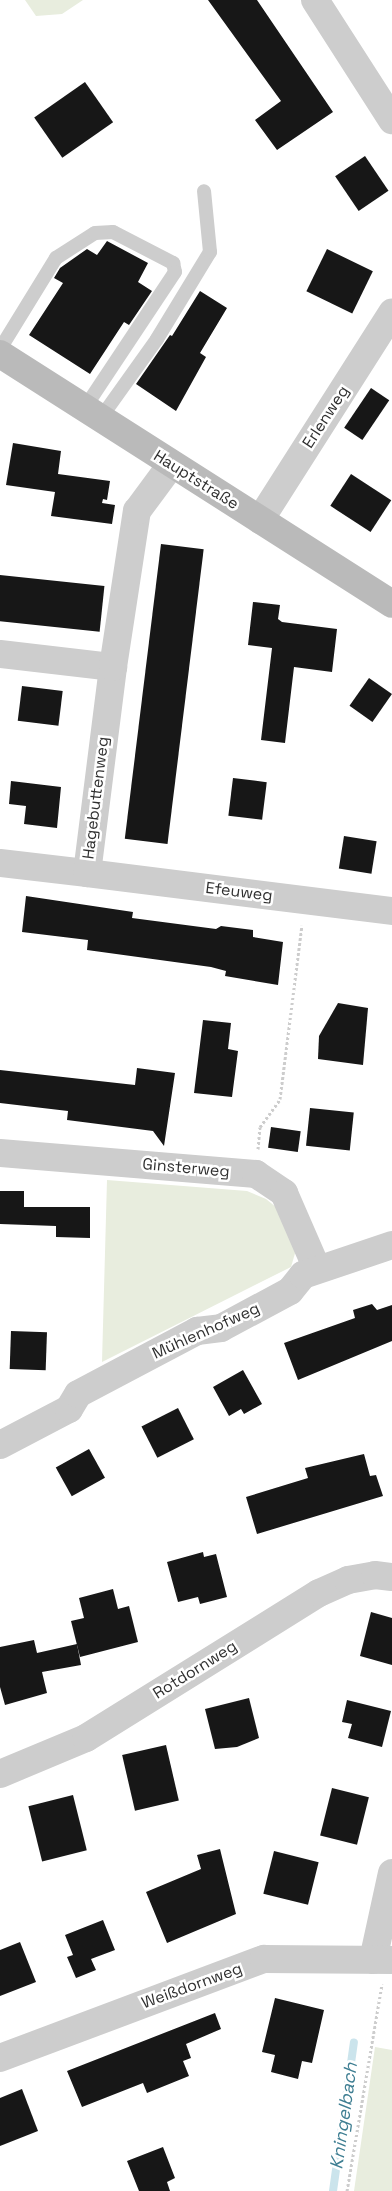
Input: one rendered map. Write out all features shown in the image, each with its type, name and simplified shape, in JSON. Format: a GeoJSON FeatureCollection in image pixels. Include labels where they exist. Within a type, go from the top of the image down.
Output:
{"type":"FeatureCollection","features":[{"type":"Feature","properties":{"kind":"street"},"geometry":{"type":"LineString","coordinates":[[315,0],[392,120]]}},
{"type":"Feature","properties":{"kind":"street","name":"Erlenweg"},"geometry":{"type":"LineString","coordinates":[[260,520],[392,313]]}},
{"type":"Feature","properties":{"kind":"street","name":"Hauptstraße"},"geometry":{"type":"LineString","coordinates":[[0,354],[171,465],[392,604]]}},
{"type":"Feature","properties":{"kind":"street","name":"Hagebuttenweg"},"geometry":{"type":"LineString","coordinates":[[0,863],[87,873],[113,667],[138,511],[171,465]]}},
{"type":"Feature","properties":{"kind":"street"},"geometry":{"type":"LineString","coordinates":[[0,654],[113,667]]}},
{"type":"Feature","properties":{"kind":"street","name":"Efeuweg"},"geometry":{"type":"LineString","coordinates":[[87,873],[392,911]]}},
{"type":"Feature","properties":{"kind":"street","name":"Ginsterweg"},"geometry":{"type":"LineString","coordinates":[[0,1153],[256,1174],[284,1192],[317,1269]]}},
{"type":"Feature","properties":{"kind":"street","name":"Mühlenhofweg"},"geometry":{"type":"LineString","coordinates":[[0,1445],[69,1409],[78,1394],[197,1331],[221,1328],[290,1291],[303,1275],[392,1245]]}},
{"type":"Feature","properties":{"kind":"street","name":"Rotdornweg"},"geometry":{"type":"LineString","coordinates":[[0,1774],[86,1738],[319,1593],[348,1580],[375,1575],[392,1577]]}},
{"type":"Feature","properties":{"kind":"street"},"geometry":{"type":"LineString","coordinates":[[384,1960],[392,1873]]}},
{"type":"Feature","properties":{"kind":"street","name":"Weißdornweg"},"geometry":{"type":"LineString","coordinates":[[0,2058],[264,1960],[384,1960]]}},
{"type":"Feature","properties":{"kind":"lane"},"geometry":{"type":"LineString","coordinates":[[92,414],[158,339],[210,252],[204,191]]}},
{"type":"Feature","properties":{"kind":"lane"},"geometry":{"type":"LineString","coordinates":[[0,349],[56,258],[95,233],[113,232],[173,263],[174,272],[170,280],[92,414]]}},
{"type":"Feature","properties":{"kind":"path"},"geometry":{"type":"LineString","coordinates":[[256,1174],[260,1127],[280,1099],[306,900]]}},
{"type":"Feature","properties":{"kind":"path"},"geometry":{"type":"LineString","coordinates":[[347,2191],[384,1960]]}},
{"type":"Feature","properties":{"kind":"shaded area"},"geometry":{"type":"Polygon","coordinates":[[[25,0],[83,0],[62,14],[36,16],[25,0]]]}},
{"type":"Feature","properties":{"kind":"shaded area"},"geometry":{"type":"Polygon","coordinates":[[[107,1180],[247,1191],[266,1199],[282,1212],[296,1250],[291,1267],[102,1362],[107,1180]]]}},
{"type":"Feature","properties":{"kind":"shaded area"},"geometry":{"type":"Polygon","coordinates":[[[375,2047],[392,2050],[392,2191],[354,2191],[375,2047]]]}},
{"type":"Feature","properties":{"kind":"building"},"geometry":{"type":"Polygon","coordinates":[[[208,0],[257,0],[333,112],[277,150],[255,120],[281,101],[208,0]]]}},
{"type":"Feature","properties":{"kind":"building"},"geometry":{"type":"Polygon","coordinates":[[[85,82],[113,122],[62,158],[34,118],[85,82]]]}},
{"type":"Feature","properties":{"kind":"building"},"geometry":{"type":"Polygon","coordinates":[[[365,156],[388,191],[359,211],[335,176],[365,156]]]}},
{"type":"Feature","properties":{"kind":"building"},"geometry":{"type":"Polygon","coordinates":[[[107,241],[148,263],[138,282],[152,291],[129,325],[124,322],[90,374],[29,335],[63,283],[54,278],[60,268],[87,249],[97,255],[107,241]]]}},
{"type":"Feature","properties":{"kind":"building"},"geometry":{"type":"Polygon","coordinates":[[[327,249],[373,271],[352,314],[306,291],[327,249]]]}},
{"type":"Feature","properties":{"kind":"building"},"geometry":{"type":"Polygon","coordinates":[[[200,291],[227,308],[200,353],[206,357],[176,411],[136,384],[170,335],[172,336],[200,291]]]}},
{"type":"Feature","properties":{"kind":"building"},"geometry":{"type":"Polygon","coordinates":[[[371,388],[389,400],[362,440],[344,428],[371,388]]]}},
{"type":"Feature","properties":{"kind":"building"},"geometry":{"type":"Polygon","coordinates":[[[13,443],[61,451],[58,474],[110,481],[107,500],[103,499],[102,503],[115,505],[112,524],[51,516],[55,492],[6,485],[13,443]]]}},
{"type":"Feature","properties":{"kind":"building"},"geometry":{"type":"Polygon","coordinates":[[[351,474],[391,500],[371,532],[330,506],[351,474]]]}},
{"type":"Feature","properties":{"kind":"building"},"geometry":{"type":"Polygon","coordinates":[[[161,544],[204,549],[167,844],[125,839],[161,544]]]}},
{"type":"Feature","properties":{"kind":"building"},"geometry":{"type":"Polygon","coordinates":[[[0,575],[104,586],[100,632],[0,621],[0,575]]]}},
{"type":"Feature","properties":{"kind":"building"},"geometry":{"type":"Polygon","coordinates":[[[253,602],[280,605],[278,619],[282,622],[337,629],[332,672],[294,667],[285,743],[261,740],[272,648],[248,645],[253,602]]]}},
{"type":"Feature","properties":{"kind":"building"},"geometry":{"type":"Polygon","coordinates":[[[369,678],[392,694],[372,722],[349,706],[369,678]]]}},
{"type":"Feature","properties":{"kind":"building"},"geometry":{"type":"Polygon","coordinates":[[[22,686],[63,691],[58,726],[18,721],[22,686]]]}},
{"type":"Feature","properties":{"kind":"building"},"geometry":{"type":"Polygon","coordinates":[[[233,778],[267,782],[262,820],[228,816],[233,778]]]}},
{"type":"Feature","properties":{"kind":"building"},"geometry":{"type":"Polygon","coordinates":[[[11,781],[61,787],[57,828],[24,824],[26,806],[9,804],[11,781]]]}},
{"type":"Feature","properties":{"kind":"building"},"geometry":{"type":"Polygon","coordinates":[[[344,836],[377,841],[371,874],[339,869],[344,836]]]}},
{"type":"Feature","properties":{"kind":"building"},"geometry":{"type":"Polygon","coordinates":[[[26,896],[133,912],[132,918],[216,929],[221,926],[253,930],[253,937],[283,942],[278,985],[225,976],[226,971],[211,967],[87,950],[88,940],[22,932],[26,896]]]}},
{"type":"Feature","properties":{"kind":"building"},"geometry":{"type":"Polygon","coordinates":[[[338,1003],[368,1008],[363,1065],[318,1059],[319,1036],[338,1003]]]}},
{"type":"Feature","properties":{"kind":"building"},"geometry":{"type":"Polygon","coordinates":[[[203,1020],[231,1023],[228,1049],[238,1051],[232,1097],[194,1093],[203,1020]]]}},
{"type":"Feature","properties":{"kind":"building"},"geometry":{"type":"Polygon","coordinates":[[[137,1068],[175,1073],[164,1146],[153,1131],[67,1120],[68,1111],[0,1103],[0,1070],[135,1085],[137,1068]]]}},
{"type":"Feature","properties":{"kind":"building"},"geometry":{"type":"Polygon","coordinates":[[[310,1108],[354,1113],[350,1150],[306,1146],[310,1108]]]}},
{"type":"Feature","properties":{"kind":"building"},"geometry":{"type":"Polygon","coordinates":[[[271,1127],[301,1131],[298,1152],[268,1148],[271,1127]]]}},
{"type":"Feature","properties":{"kind":"building"},"geometry":{"type":"Polygon","coordinates":[[[0,1191],[24,1191],[24,1207],[90,1207],[90,1238],[56,1237],[56,1226],[0,1224],[0,1191]]]}},
{"type":"Feature","properties":{"kind":"building"},"geometry":{"type":"Polygon","coordinates":[[[372,1304],[377,1310],[392,1305],[392,1341],[298,1380],[284,1343],[355,1318],[353,1310],[372,1304]]]}},
{"type":"Feature","properties":{"kind":"building"},"geometry":{"type":"Polygon","coordinates":[[[11,1331],[47,1332],[46,1370],[10,1369],[11,1331]]]}},
{"type":"Feature","properties":{"kind":"building"},"geometry":{"type":"Polygon","coordinates":[[[243,1370],[262,1404],[244,1414],[241,1409],[229,1416],[213,1387],[243,1370]]]}},
{"type":"Feature","properties":{"kind":"building"},"geometry":{"type":"Polygon","coordinates":[[[178,1408],[194,1439],[157,1458],[141,1427],[178,1408]]]}},
{"type":"Feature","properties":{"kind":"building"},"geometry":{"type":"Polygon","coordinates":[[[89,1449],[105,1478],[72,1496],[56,1467],[89,1449]]]}},
{"type":"Feature","properties":{"kind":"building"},"geometry":{"type":"Polygon","coordinates":[[[364,1454],[370,1476],[376,1475],[383,1496],[257,1534],[246,1497],[308,1478],[305,1468],[364,1454]]]}},
{"type":"Feature","properties":{"kind":"building"},"geometry":{"type":"Polygon","coordinates":[[[203,1552],[204,1557],[216,1554],[227,1597],[200,1604],[198,1597],[178,1602],[167,1562],[203,1552]]]}},
{"type":"Feature","properties":{"kind":"building"},"geometry":{"type":"Polygon","coordinates":[[[113,1589],[118,1609],[129,1606],[138,1642],[80,1657],[71,1621],[84,1618],[79,1598],[113,1589]]]}},
{"type":"Feature","properties":{"kind":"building"},"geometry":{"type":"Polygon","coordinates":[[[371,1612],[392,1618],[392,1665],[360,1656],[371,1612]]]}},
{"type":"Feature","properties":{"kind":"building"},"geometry":{"type":"Polygon","coordinates":[[[34,1640],[37,1653],[77,1644],[81,1665],[42,1672],[47,1693],[5,1705],[0,1687],[0,1647],[34,1640]]]}},
{"type":"Feature","properties":{"kind":"building"},"geometry":{"type":"Polygon","coordinates":[[[249,1698],[259,1738],[237,1747],[215,1749],[205,1709],[249,1698]]]}},
{"type":"Feature","properties":{"kind":"building"},"geometry":{"type":"Polygon","coordinates":[[[347,1700],[391,1711],[382,1747],[348,1738],[352,1724],[342,1722],[347,1700]]]}},
{"type":"Feature","properties":{"kind":"building"},"geometry":{"type":"Polygon","coordinates":[[[166,1745],[179,1801],[135,1811],[122,1755],[166,1745]]]}},
{"type":"Feature","properties":{"kind":"building"},"geometry":{"type":"Polygon","coordinates":[[[332,1788],[369,1797],[357,1845],[320,1836],[332,1788]]]}},
{"type":"Feature","properties":{"kind":"building"},"geometry":{"type":"Polygon","coordinates":[[[73,1795],[87,1850],[42,1861],[28,1806],[73,1795]]]}},
{"type":"Feature","properties":{"kind":"building"},"geometry":{"type":"Polygon","coordinates":[[[220,1849],[236,1914],[167,1943],[146,1892],[201,1869],[197,1855],[220,1849]]]}},
{"type":"Feature","properties":{"kind":"building"},"geometry":{"type":"Polygon","coordinates":[[[274,1851],[319,1862],[308,1905],[263,1894],[274,1851]]]}},
{"type":"Feature","properties":{"kind":"building"},"geometry":{"type":"Polygon","coordinates":[[[103,1920],[115,1950],[91,1959],[96,1970],[76,1978],[67,1957],[73,1955],[65,1935],[103,1920]]]}},
{"type":"Feature","properties":{"kind":"building"},"geometry":{"type":"Polygon","coordinates":[[[20,1942],[36,1982],[0,1996],[0,1950],[20,1942]]]}},
{"type":"Feature","properties":{"kind":"building"},"geometry":{"type":"Polygon","coordinates":[[[275,1998],[324,2010],[312,2063],[302,2061],[298,2079],[271,2072],[275,2055],[262,2052],[275,1998]]]}},
{"type":"Feature","properties":{"kind":"building"},"geometry":{"type":"Polygon","coordinates":[[[215,2013],[221,2029],[186,2044],[191,2058],[183,2061],[189,2076],[147,2093],[143,2083],[82,2107],[67,2071],[215,2013]]]}},
{"type":"Feature","properties":{"kind":"building"},"geometry":{"type":"Polygon","coordinates":[[[22,2089],[38,2131],[0,2146],[0,2098],[22,2089]]]}},
{"type":"Feature","properties":{"kind":"building"},"geometry":{"type":"Polygon","coordinates":[[[163,2147],[175,2178],[167,2182],[170,2191],[139,2191],[127,2161],[163,2147]]]}},
{"type":"Feature","properties":{"kind":"waterway","name":"Kningelbach"},"geometry":{"type":"LineString","coordinates":[[333,2191],[354,2042]]}}]}
